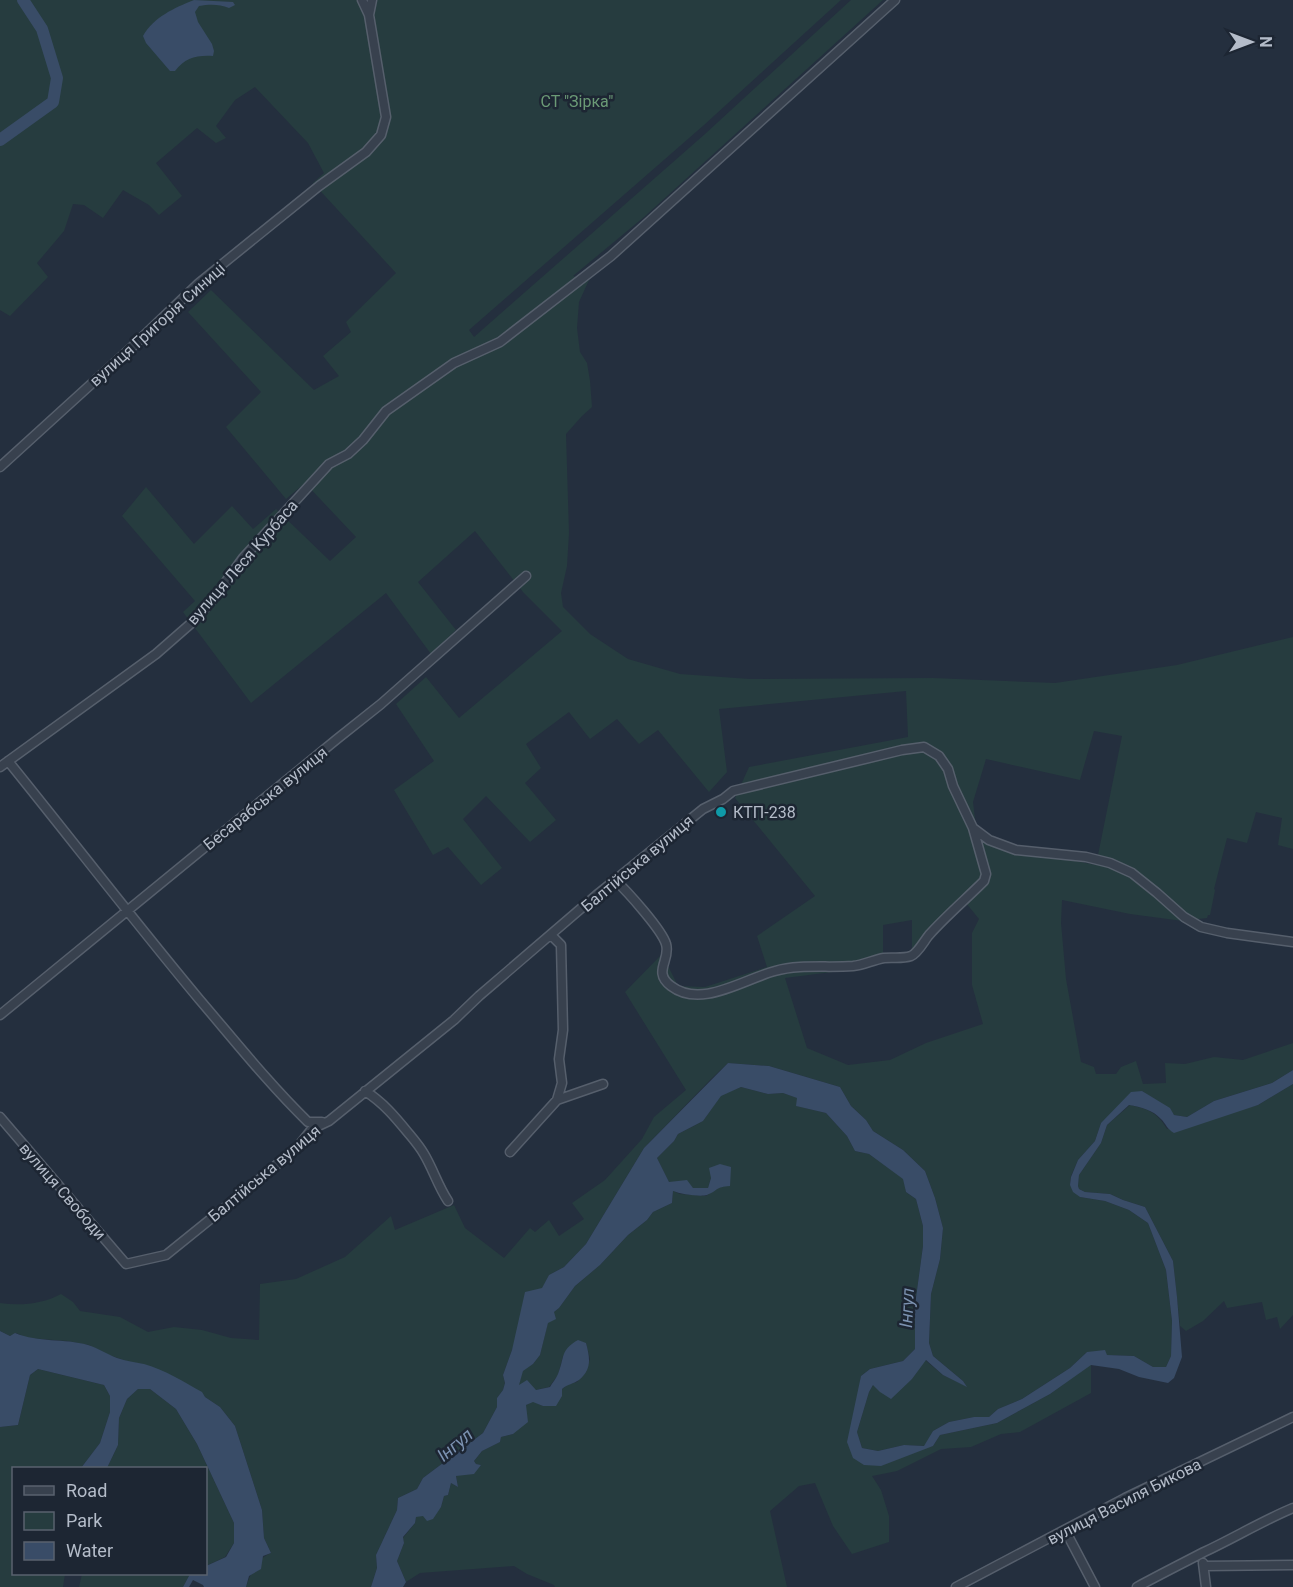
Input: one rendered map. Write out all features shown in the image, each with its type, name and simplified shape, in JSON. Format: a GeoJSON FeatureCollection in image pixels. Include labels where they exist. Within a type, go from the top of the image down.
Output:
{"type":"FeatureCollection","features":[{"type":"Feature","properties":{"kind":"street"},"geometry":{"type":"LineString","coordinates":[[362,0],[369,15]]}},
{"type":"Feature","properties":{"kind":"street"},"geometry":{"type":"LineString","coordinates":[[369,15],[372,0]]}},
{"type":"Feature","properties":{"kind":"street","name":"вулиця Леся Курбаса"},"geometry":{"type":"LineString","coordinates":[[0,767],[156,654],[196,619],[243,558],[329,464],[348,454],[363,440],[386,411],[454,363],[500,342],[611,256],[895,0]]}},
{"type":"Feature","properties":{"kind":"street","name":"вулиця Григорія Синиці"},"geometry":{"type":"LineString","coordinates":[[0,467],[199,283],[319,186],[366,152],[381,135],[386,117],[369,15]]}},
{"type":"Feature","properties":{"kind":"street","name":"Бесарабська вулиця"},"geometry":{"type":"LineString","coordinates":[[0,1016],[381,704],[526,576]]}},
{"type":"Feature","properties":{"kind":"street","name":"Балтійська вулиця"},"geometry":{"type":"LineString","coordinates":[[126,1264],[166,1255],[265,1175],[300,1144],[312,1129],[329,1121],[454,1020],[615,880],[703,808],[723,799],[733,791],[902,750],[924,747],[939,756],[948,769],[952,786],[973,828],[986,874],[984,881],[929,935],[913,955],[884,958],[854,966],[777,970],[724,990],[702,994],[681,993],[668,984],[662,975],[666,945],[661,934],[628,892],[615,880]]}},
{"type":"Feature","properties":{"kind":"street"},"geometry":{"type":"LineString","coordinates":[[8,761],[144,933],[292,1106],[308,1122],[329,1121]]}},
{"type":"Feature","properties":{"kind":"street"},"geometry":{"type":"LineString","coordinates":[[973,828],[989,840],[1016,850],[1086,857],[1110,863],[1132,873],[1184,917],[1201,927],[1293,942]]}},
{"type":"Feature","properties":{"kind":"street"},"geometry":{"type":"LineString","coordinates":[[510,1152],[557,1100],[562,1083],[559,1059],[562,1030],[561,945],[551,935]]}},
{"type":"Feature","properties":{"kind":"street"},"geometry":{"type":"LineString","coordinates":[[557,1100],[603,1084]]}},
{"type":"Feature","properties":{"kind":"street"},"geometry":{"type":"LineString","coordinates":[[365,1092],[378,1099],[389,1110],[423,1151],[436,1176],[439,1189],[447,1201]]}},
{"type":"Feature","properties":{"kind":"street","name":"вулиця Свободи"},"geometry":{"type":"LineString","coordinates":[[0,1117],[126,1264]]}},
{"type":"Feature","properties":{"kind":"street","name":"вулиця Василя Бикова"},"geometry":{"type":"LineString","coordinates":[[956,1587],[1125,1498],[1293,1417]]}},
{"type":"Feature","properties":{"kind":"street"},"geometry":{"type":"LineString","coordinates":[[1137,1587],[1273,1516],[1293,1508]]}},
{"type":"Feature","properties":{"kind":"street"},"geometry":{"type":"LineString","coordinates":[[1065,1530],[1095,1587]]}},
{"type":"Feature","properties":{"kind":"street"},"geometry":{"type":"LineString","coordinates":[[1203,1553],[1206,1587]]}},
{"type":"Feature","properties":{"kind":"street"},"geometry":{"type":"LineString","coordinates":[[1204,1566],[1293,1565]]}},
{"type":"Feature","properties":{"kind":"green space","name":"СТ \"Зірка\""},"geometry":{"type":"Polygon","coordinates":[[[0,0],[841,0],[704,125],[469,330],[474,337],[705,134],[851,0],[883,0],[644,217],[573,276],[589,280],[579,302],[577,328],[580,352],[587,363],[592,407],[566,434],[569,533],[567,566],[561,593],[563,607],[590,634],[628,659],[680,674],[750,679],[933,678],[1055,683],[1177,665],[1293,637],[1293,849],[1278,845],[1282,818],[1256,812],[1247,843],[1227,838],[1210,915],[1207,918],[1183,921],[1130,914],[1062,900],[1061,923],[1066,979],[1081,1062],[1094,1067],[1096,1074],[1116,1074],[1121,1067],[1136,1061],[1143,1084],[1166,1083],[1165,1063],[1185,1064],[1214,1057],[1243,1060],[1293,1043],[1293,1070],[1272,1083],[1214,1101],[1187,1117],[1174,1115],[1142,1091],[1101,1123],[1095,1141],[1078,1160],[1071,1176],[1070,1185],[1080,1197],[1105,1201],[1129,1210],[1148,1223],[1166,1270],[1172,1321],[1171,1356],[1166,1367],[1153,1367],[1134,1356],[1087,1352],[1070,1368],[1022,1399],[998,1409],[989,1417],[974,1417],[949,1422],[933,1431],[925,1446],[904,1445],[878,1451],[862,1448],[857,1432],[873,1385],[912,1379],[925,1360],[943,1375],[966,1386],[933,1356],[929,1343],[931,1294],[940,1259],[943,1228],[935,1198],[925,1171],[903,1150],[873,1131],[866,1120],[851,1106],[840,1087],[769,1066],[728,1063],[644,1148],[586,1244],[564,1267],[549,1275],[512,1350],[503,1375],[505,1383],[503,1390],[497,1398],[497,1407],[483,1433],[423,1478],[417,1489],[398,1498],[397,1510],[376,1555],[377,1568],[371,1587],[246,1587],[255,1567],[271,1553],[264,1538],[262,1510],[235,1426],[220,1407],[143,1364],[109,1355],[89,1345],[28,1338],[16,1333],[10,1336],[0,1331],[0,1303],[31,1303],[61,1294],[73,1302],[80,1311],[120,1317],[148,1332],[174,1327],[202,1330],[231,1338],[259,1340],[260,1284],[296,1279],[345,1257],[391,1216],[395,1230],[454,1205],[465,1228],[504,1258],[530,1228],[535,1232],[549,1220],[559,1236],[584,1219],[572,1203],[605,1180],[642,1139],[654,1117],[686,1090],[625,992],[662,954],[678,986],[705,987],[767,967],[757,936],[815,896],[735,798],[749,767],[908,737],[906,691],[719,709],[727,772],[709,792],[658,730],[639,744],[617,719],[590,739],[569,712],[526,744],[541,768],[525,783],[556,820],[530,842],[486,796],[463,819],[502,868],[481,885],[448,847],[433,855],[394,790],[434,761],[396,704],[426,677],[459,718],[562,631],[523,592],[475,531],[418,582],[456,630],[431,654],[386,593],[251,703],[183,612],[195,601],[122,516],[146,487],[194,544],[232,506],[253,529],[276,509],[330,561],[356,537],[305,483],[286,499],[226,427],[261,392],[188,312],[211,290],[314,390],[339,376],[323,356],[351,332],[346,322],[396,273],[313,183],[324,173],[308,143],[255,87],[235,100],[216,126],[226,138],[216,143],[197,128],[156,163],[182,196],[159,215],[149,205],[123,190],[103,218],[84,205],[73,204],[64,231],[37,263],[48,277],[10,316],[0,310],[0,0]],[[1094,731],[1080,780],[986,759],[973,802],[977,835],[992,845],[1096,865],[1122,736],[1094,731]],[[966,903],[912,960],[912,920],[883,925],[883,961],[856,969],[785,978],[807,1048],[848,1065],[890,1060],[926,1043],[983,1024],[972,985],[972,933],[979,919],[966,903]]]}},
{"type":"Feature","properties":{"kind":"green space"},"geometry":{"type":"Polygon","coordinates":[[[1293,1084],[1293,1315],[1280,1329],[1277,1317],[1266,1320],[1262,1302],[1227,1308],[1224,1301],[1203,1321],[1186,1331],[1180,1326],[1173,1261],[1145,1207],[1110,1194],[1085,1192],[1079,1189],[1079,1175],[1101,1143],[1107,1125],[1130,1105],[1152,1112],[1167,1129],[1258,1105],[1293,1084]]]}},
{"type":"Feature","properties":{"kind":"green space"},"geometry":{"type":"Polygon","coordinates":[[[741,1087],[768,1094],[783,1093],[798,1098],[797,1106],[826,1113],[847,1136],[855,1151],[869,1154],[904,1179],[906,1192],[916,1199],[923,1226],[923,1246],[915,1305],[915,1349],[903,1361],[870,1369],[861,1376],[853,1458],[933,1446],[940,1435],[997,1423],[1050,1394],[1091,1364],[1091,1393],[1020,1432],[1001,1434],[971,1447],[941,1449],[897,1471],[872,1476],[881,1490],[889,1516],[889,1542],[852,1554],[833,1526],[815,1483],[799,1486],[770,1511],[787,1587],[555,1587],[514,1566],[420,1573],[406,1582],[397,1561],[404,1543],[403,1538],[415,1523],[416,1516],[423,1516],[441,1507],[444,1496],[448,1495],[451,1483],[458,1487],[456,1476],[481,1465],[474,1461],[482,1451],[500,1442],[501,1437],[513,1434],[526,1405],[533,1401],[543,1406],[568,1384],[577,1382],[586,1372],[590,1359],[586,1343],[563,1356],[558,1375],[549,1387],[536,1390],[518,1386],[523,1370],[533,1364],[540,1355],[548,1322],[554,1312],[575,1286],[600,1265],[628,1235],[647,1220],[653,1212],[672,1203],[673,1191],[680,1194],[706,1196],[720,1186],[711,1178],[708,1188],[693,1188],[669,1182],[657,1158],[678,1134],[703,1121],[721,1095],[741,1087]]]}},
{"type":"Feature","properties":{"kind":"green space"},"geometry":{"type":"Polygon","coordinates":[[[38,1369],[104,1385],[110,1396],[110,1412],[100,1443],[82,1467],[12,1467],[12,1575],[65,1575],[63,1587],[0,1587],[0,1427],[18,1425],[30,1375],[38,1369]]]}},
{"type":"Feature","properties":{"kind":"green space"},"geometry":{"type":"Polygon","coordinates":[[[138,1389],[150,1389],[176,1409],[197,1444],[234,1523],[234,1543],[225,1557],[207,1566],[207,1467],[107,1467],[118,1445],[119,1418],[127,1399],[138,1389]]]}},
{"type":"Feature","properties":{"kind":"green space"},"geometry":{"type":"Polygon","coordinates":[[[82,1575],[189,1575],[183,1587],[79,1587],[82,1575]]]}},
{"type":"Feature","properties":{"kind":"water"},"geometry":{"type":"Polygon","coordinates":[[[194,0],[233,2],[235,5],[229,8],[214,5],[199,6],[195,12],[198,22],[212,44],[213,56],[191,58],[175,71],[170,71],[146,43],[143,36],[159,18],[194,0]]]}},
{"type":"Feature","properties":{"kind":"water"},"geometry":{"type":"Polygon","coordinates":[[[728,1063],[769,1066],[840,1087],[851,1106],[866,1120],[873,1131],[903,1150],[925,1171],[943,1228],[940,1259],[931,1294],[929,1343],[933,1356],[967,1387],[943,1375],[926,1360],[912,1379],[891,1399],[873,1385],[857,1432],[862,1448],[878,1451],[904,1445],[924,1446],[933,1431],[949,1422],[974,1417],[989,1417],[998,1409],[1022,1399],[1070,1368],[1087,1352],[1105,1350],[1107,1355],[1134,1356],[1153,1367],[1166,1367],[1171,1356],[1172,1321],[1166,1270],[1148,1223],[1129,1210],[1105,1201],[1080,1197],[1073,1192],[1070,1185],[1071,1177],[1078,1160],[1095,1141],[1101,1123],[1131,1092],[1142,1091],[1170,1108],[1174,1115],[1187,1117],[1214,1101],[1272,1083],[1293,1070],[1293,1084],[1258,1105],[1174,1133],[1154,1113],[1129,1105],[1107,1125],[1101,1143],[1079,1175],[1079,1189],[1085,1192],[1110,1194],[1145,1207],[1173,1261],[1182,1357],[1174,1378],[1168,1383],[1139,1377],[1119,1369],[1091,1365],[1050,1394],[997,1423],[940,1435],[933,1446],[881,1466],[864,1465],[853,1458],[847,1442],[861,1376],[870,1369],[903,1361],[915,1349],[915,1305],[923,1246],[923,1226],[916,1199],[906,1192],[903,1179],[869,1154],[855,1151],[847,1136],[826,1113],[796,1106],[797,1098],[783,1093],[768,1094],[741,1087],[721,1096],[703,1121],[678,1134],[657,1158],[669,1182],[687,1180],[693,1188],[708,1188],[711,1178],[709,1168],[720,1164],[731,1167],[730,1186],[719,1188],[704,1196],[673,1191],[672,1203],[653,1212],[600,1265],[575,1286],[554,1312],[556,1319],[548,1323],[540,1355],[523,1371],[519,1385],[527,1380],[536,1390],[550,1387],[558,1374],[568,1347],[578,1340],[586,1343],[589,1358],[586,1372],[579,1380],[562,1389],[562,1396],[556,1406],[543,1406],[533,1402],[526,1405],[528,1422],[513,1434],[501,1437],[500,1442],[482,1451],[474,1461],[481,1465],[474,1474],[456,1476],[458,1487],[451,1483],[448,1495],[444,1496],[441,1507],[433,1519],[427,1521],[423,1516],[416,1517],[415,1523],[403,1537],[404,1543],[397,1561],[406,1582],[403,1587],[371,1587],[377,1568],[376,1555],[397,1510],[398,1498],[417,1489],[423,1478],[483,1433],[497,1407],[497,1398],[505,1383],[503,1375],[512,1350],[525,1292],[542,1288],[549,1275],[564,1267],[586,1244],[644,1148],[728,1063]]]}},
{"type":"Feature","properties":{"kind":"water"},"geometry":{"type":"Polygon","coordinates":[[[0,1331],[10,1336],[15,1333],[33,1338],[88,1345],[117,1358],[144,1364],[174,1376],[202,1392],[205,1397],[220,1407],[235,1426],[262,1510],[264,1538],[271,1553],[263,1556],[261,1569],[249,1576],[246,1587],[204,1587],[193,1580],[189,1587],[183,1587],[189,1575],[207,1575],[207,1566],[226,1557],[234,1543],[234,1523],[197,1444],[176,1409],[150,1389],[138,1389],[127,1399],[119,1418],[118,1445],[107,1467],[82,1467],[100,1443],[110,1412],[110,1396],[104,1385],[38,1369],[30,1375],[18,1425],[0,1427],[0,1331]]]}},
{"type":"Feature","properties":{"kind":"waterway"},"geometry":{"type":"LineString","coordinates":[[0,140],[53,102],[57,78],[42,29],[23,0]]}},
{"type":"Feature","properties":{"kind":"place","name":"КТП-238"},"geometry":{"type":"Point","coordinates":[721,812]}},
{"type":"Feature","properties":{"kind":"water label","name":"Інгул"},"geometry":{"type":"Point","coordinates":[907,1308]}},
{"type":"Feature","properties":{"kind":"water label","name":"Інгул"},"geometry":{"type":"Point","coordinates":[455,1445]}}]}
